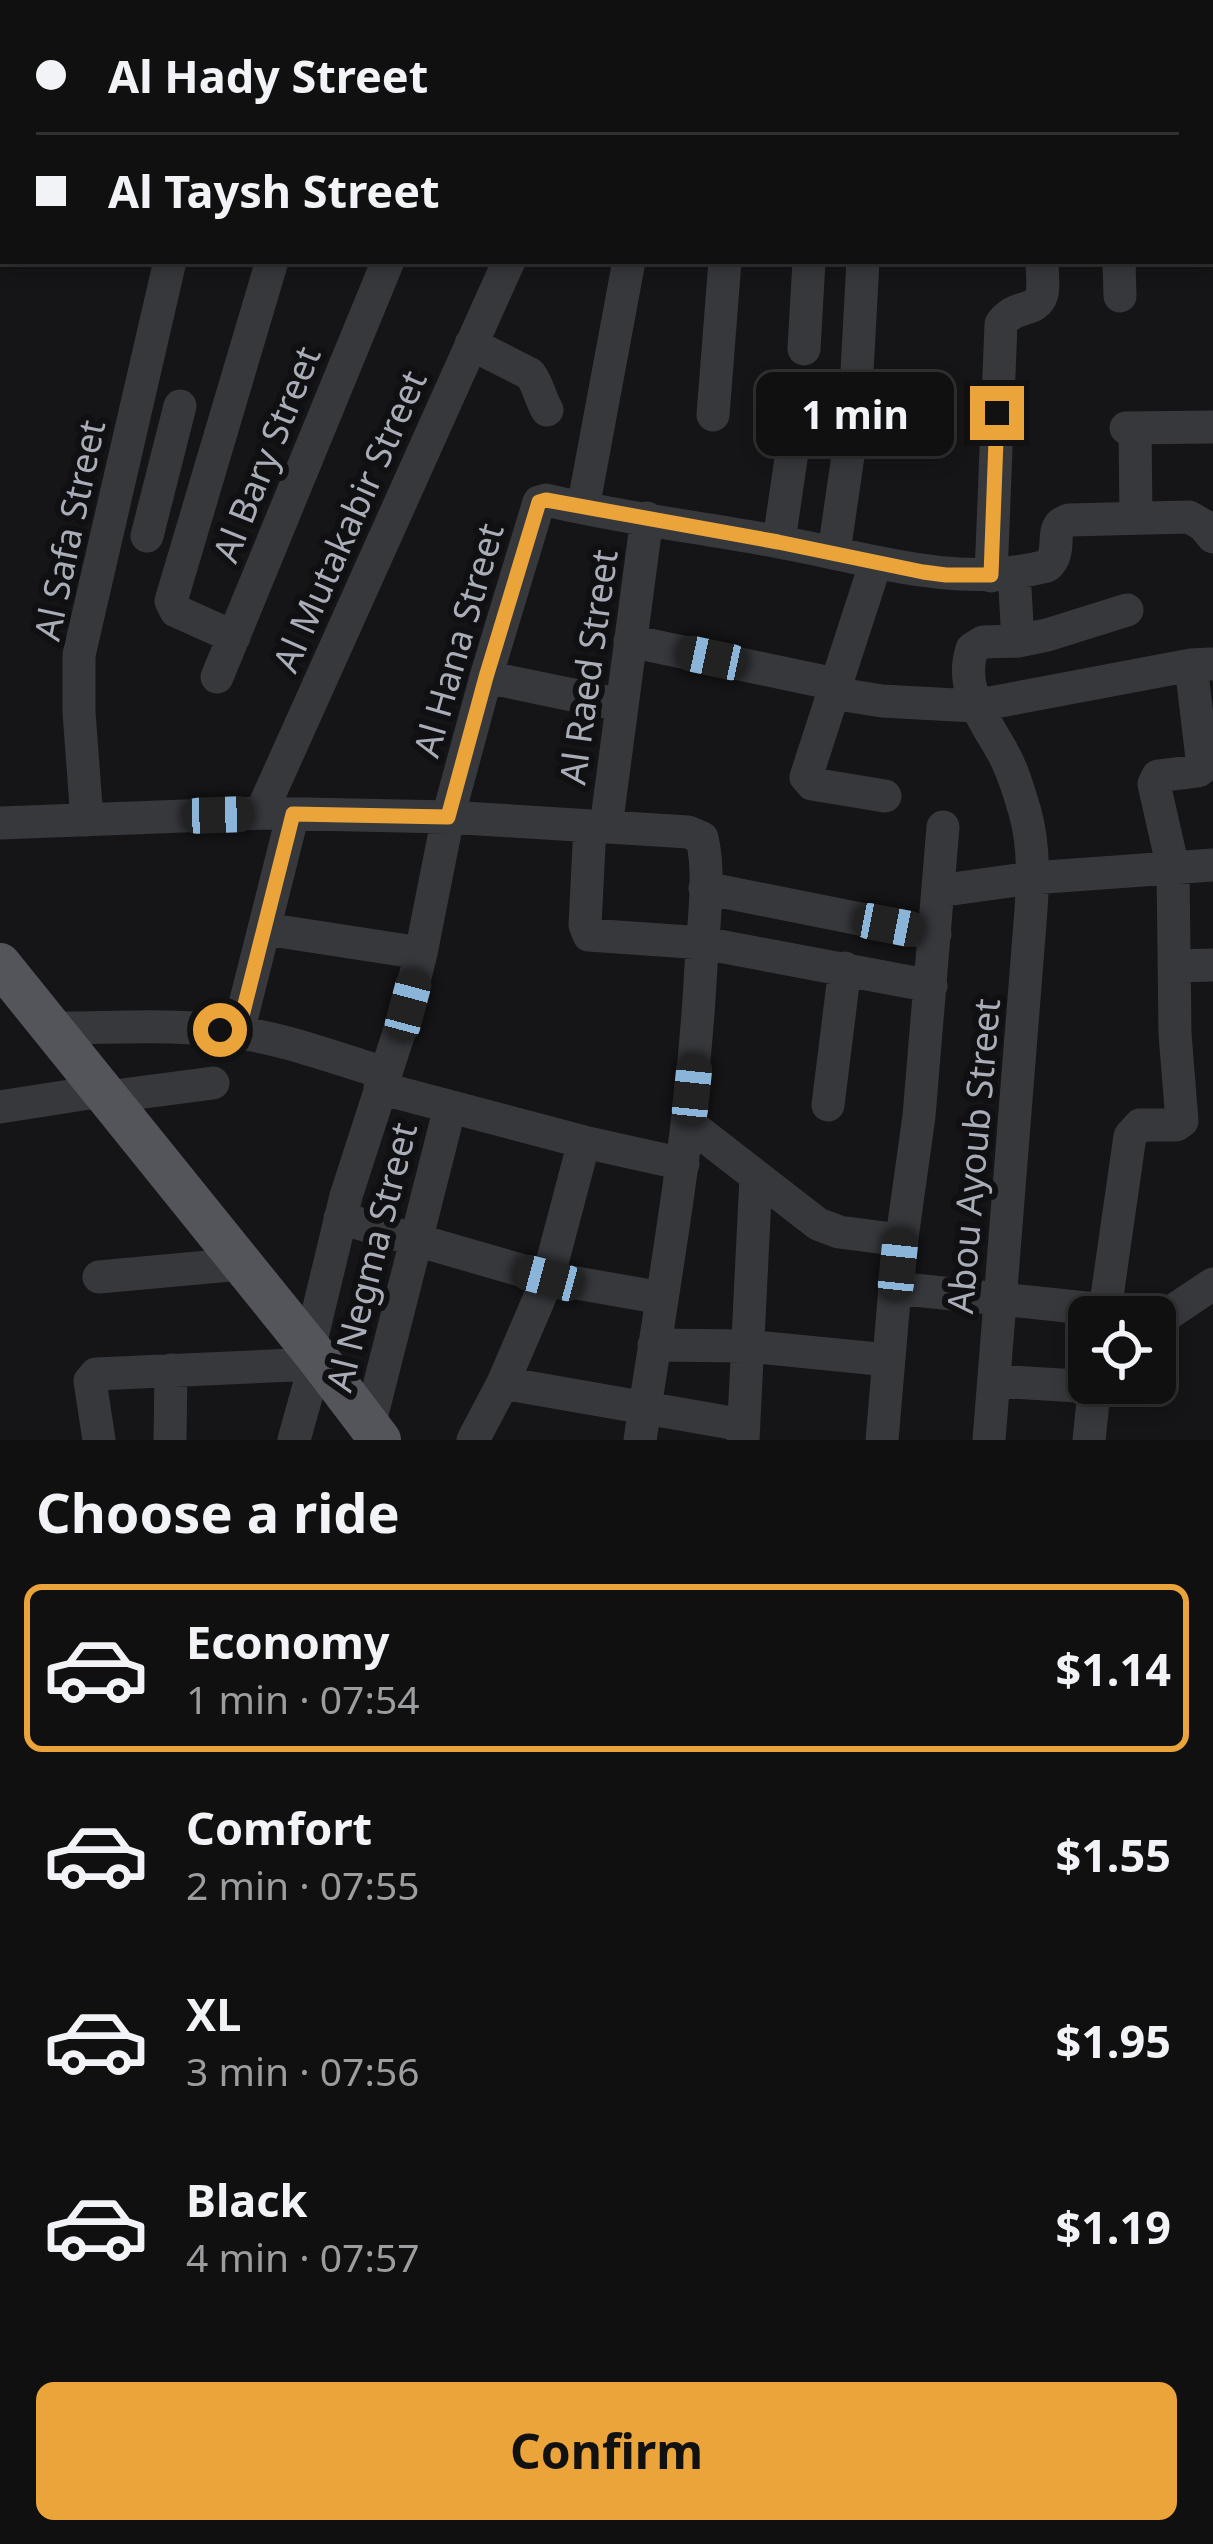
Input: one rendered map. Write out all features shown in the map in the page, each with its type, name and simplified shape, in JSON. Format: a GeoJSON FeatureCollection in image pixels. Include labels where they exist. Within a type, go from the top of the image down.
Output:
{"type":"FeatureCollection","features":[{"type":"Feature","properties":{"kind":"main road"},"geometry":{"type":"LineString","coordinates":[[0,964],[374,1433]]}},
{"type":"Feature","properties":{"kind":"street","name":"Al Safa Street"},"geometry":{"type":"LineString","coordinates":[[86,820],[80,655],[169,264]]}},
{"type":"Feature","properties":{"kind":"street"},"geometry":{"type":"LineString","coordinates":[[233,637],[176,611],[171,604],[271,264]]}},
{"type":"Feature","properties":{"kind":"street","name":"Al Bary Street"},"geometry":{"type":"LineString","coordinates":[[217,677],[387,264]]}},
{"type":"Feature","properties":{"kind":"street","name":"Al Mutakabir Street"},"geometry":{"type":"LineString","coordinates":[[238,1032],[265,929],[277,814],[508,264]]}},
{"type":"Feature","properties":{"kind":"street"},"geometry":{"type":"LineString","coordinates":[[628,264],[583,508],[946,575],[1041,568],[1056,554],[1057,527],[1062,521],[1189,517],[1213,537]]}},
{"type":"Feature","properties":{"kind":"street"},"geometry":{"type":"LineString","coordinates":[[713,416],[725,264]]}},
{"type":"Feature","properties":{"kind":"street"},"geometry":{"type":"LineString","coordinates":[[804,350],[809,264]]}},
{"type":"Feature","properties":{"kind":"street"},"geometry":{"type":"LineString","coordinates":[[834,552],[855,408],[862,264]]}},
{"type":"Feature","properties":{"kind":"street"},"geometry":{"type":"LineString","coordinates":[[1018,641],[1003,574],[1001,324],[1011,312],[1037,303],[1042,293],[1042,264]]}},
{"type":"Feature","properties":{"kind":"street"},"geometry":{"type":"LineString","coordinates":[[1119,264],[1120,296]]}},
{"type":"Feature","properties":{"kind":"street"},"geometry":{"type":"LineString","coordinates":[[471,344],[530,374],[547,410]]}},
{"type":"Feature","properties":{"kind":"street"},"geometry":{"type":"LineString","coordinates":[[138,394],[225,419]]}},
{"type":"Feature","properties":{"kind":"street"},"geometry":{"type":"LineString","coordinates":[[778,542],[798,411],[808,403],[855,408]]}},
{"type":"Feature","properties":{"kind":"street"},"geometry":{"type":"LineString","coordinates":[[147,536],[180,406]]}},
{"type":"Feature","properties":{"kind":"street"},"geometry":{"type":"LineString","coordinates":[[1136,518],[1131,428],[1213,428]]}},
{"type":"Feature","properties":{"kind":"street","name":"Al Hana Street"},"geometry":{"type":"LineString","coordinates":[[294,1440],[340,1218],[408,1005],[448,817],[539,502],[583,508]]}},
{"type":"Feature","properties":{"kind":"street","name":"Al Raed Street"},"geometry":{"type":"LineString","coordinates":[[647,518],[585,929],[593,937],[703,943]]}},
{"type":"Feature","properties":{"kind":"street"},"geometry":{"type":"LineString","coordinates":[[876,562],[806,778],[812,784],[885,796]]}},
{"type":"Feature","properties":{"kind":"street"},"geometry":{"type":"LineString","coordinates":[[974,706],[968,661],[972,649],[983,642],[1047,635],[1127,610]]}},
{"type":"Feature","properties":{"kind":"street"},"geometry":{"type":"LineString","coordinates":[[630,641],[882,700],[974,706],[1202,664],[1203,766],[1198,771],[1158,776],[1154,784],[1173,868],[1175,1053],[1182,1118],[1179,1124],[1140,1125],[1134,1130],[1108,1296]]}},
{"type":"Feature","properties":{"kind":"street"},"geometry":{"type":"LineString","coordinates":[[486,677],[621,705]]}},
{"type":"Feature","properties":{"kind":"street","name":"Abou Ayoub Street"},"geometry":{"type":"LineString","coordinates":[[974,706],[1011,771],[1030,834],[1032,878],[989,1440]]}},
{"type":"Feature","properties":{"kind":"street"},"geometry":{"type":"LineString","coordinates":[[0,823],[277,814],[448,817],[693,832],[702,838],[705,888],[698,1030],[683,1164],[642,1424]]}},
{"type":"Feature","properties":{"kind":"street"},"geometry":{"type":"LineString","coordinates":[[883,1440],[900,1240],[919,1116],[943,827]]}},
{"type":"Feature","properties":{"kind":"street"},"geometry":{"type":"LineString","coordinates":[[938,891],[1032,878],[1213,865]]}},
{"type":"Feature","properties":{"kind":"street"},"geometry":{"type":"LineString","coordinates":[[705,888],[935,934]]}},
{"type":"Feature","properties":{"kind":"street"},"geometry":{"type":"LineString","coordinates":[[265,929],[421,953]]}},
{"type":"Feature","properties":{"kind":"street"},"geometry":{"type":"LineString","coordinates":[[703,943],[931,986]]}},
{"type":"Feature","properties":{"kind":"street"},"geometry":{"type":"LineString","coordinates":[[1174,966],[1213,965]]}},
{"type":"Feature","properties":{"kind":"street"},"geometry":{"type":"LineString","coordinates":[[828,1105],[844,968]]}},
{"type":"Feature","properties":{"kind":"street"},"geometry":{"type":"LineString","coordinates":[[53,1028],[238,1032],[269,1039],[450,1107],[683,1164]]}},
{"type":"Feature","properties":{"kind":"street"},"geometry":{"type":"LineString","coordinates":[[0,1108],[213,1083]]}},
{"type":"Feature","properties":{"kind":"street","name":"Al Negma Street"},"geometry":{"type":"LineString","coordinates":[[374,1433],[450,1107]]}},
{"type":"Feature","properties":{"kind":"street"},"geometry":{"type":"LineString","coordinates":[[688,1124],[818,1224],[839,1232],[900,1240]]}},
{"type":"Feature","properties":{"kind":"street"},"geometry":{"type":"LineString","coordinates":[[472,1440],[503,1383],[548,1278],[584,1142]]}},
{"type":"Feature","properties":{"kind":"street"},"geometry":{"type":"LineString","coordinates":[[503,1383],[642,1424],[743,1433],[756,1177]]}},
{"type":"Feature","properties":{"kind":"street"},"geometry":{"type":"LineString","coordinates":[[340,1218],[548,1278],[662,1298]]}},
{"type":"Feature","properties":{"kind":"street"},"geometry":{"type":"LineString","coordinates":[[99,1277],[241,1264]]}},
{"type":"Feature","properties":{"kind":"street"},"geometry":{"type":"LineString","coordinates":[[1176,1309],[1213,1284]]}},
{"type":"Feature","properties":{"kind":"street"},"geometry":{"type":"LineString","coordinates":[[895,1288],[1068,1308]]}},
{"type":"Feature","properties":{"kind":"street"},"geometry":{"type":"LineString","coordinates":[[654,1345],[747,1346],[888,1360]]}},
{"type":"Feature","properties":{"kind":"street"},"geometry":{"type":"LineString","coordinates":[[99,1440],[92,1376],[314,1357]]}},
{"type":"Feature","properties":{"kind":"street"},"geometry":{"type":"LineString","coordinates":[[170,1440],[171,1370]]}},
{"type":"Feature","properties":{"kind":"street"},"geometry":{"type":"LineString","coordinates":[[994,1382],[1068,1384]]}},
{"type":"Feature","properties":{"kind":"street"},"geometry":{"type":"LineString","coordinates":[[1089,1440],[1092,1404]]}},
{"type":"Feature","properties":{"kind":"route"},"geometry":{"type":"LineString","coordinates":[[220,1030],[238,1032],[293,814],[448,817],[539,502],[647,518],[923,572],[991,575],[997,413]]}}]}
